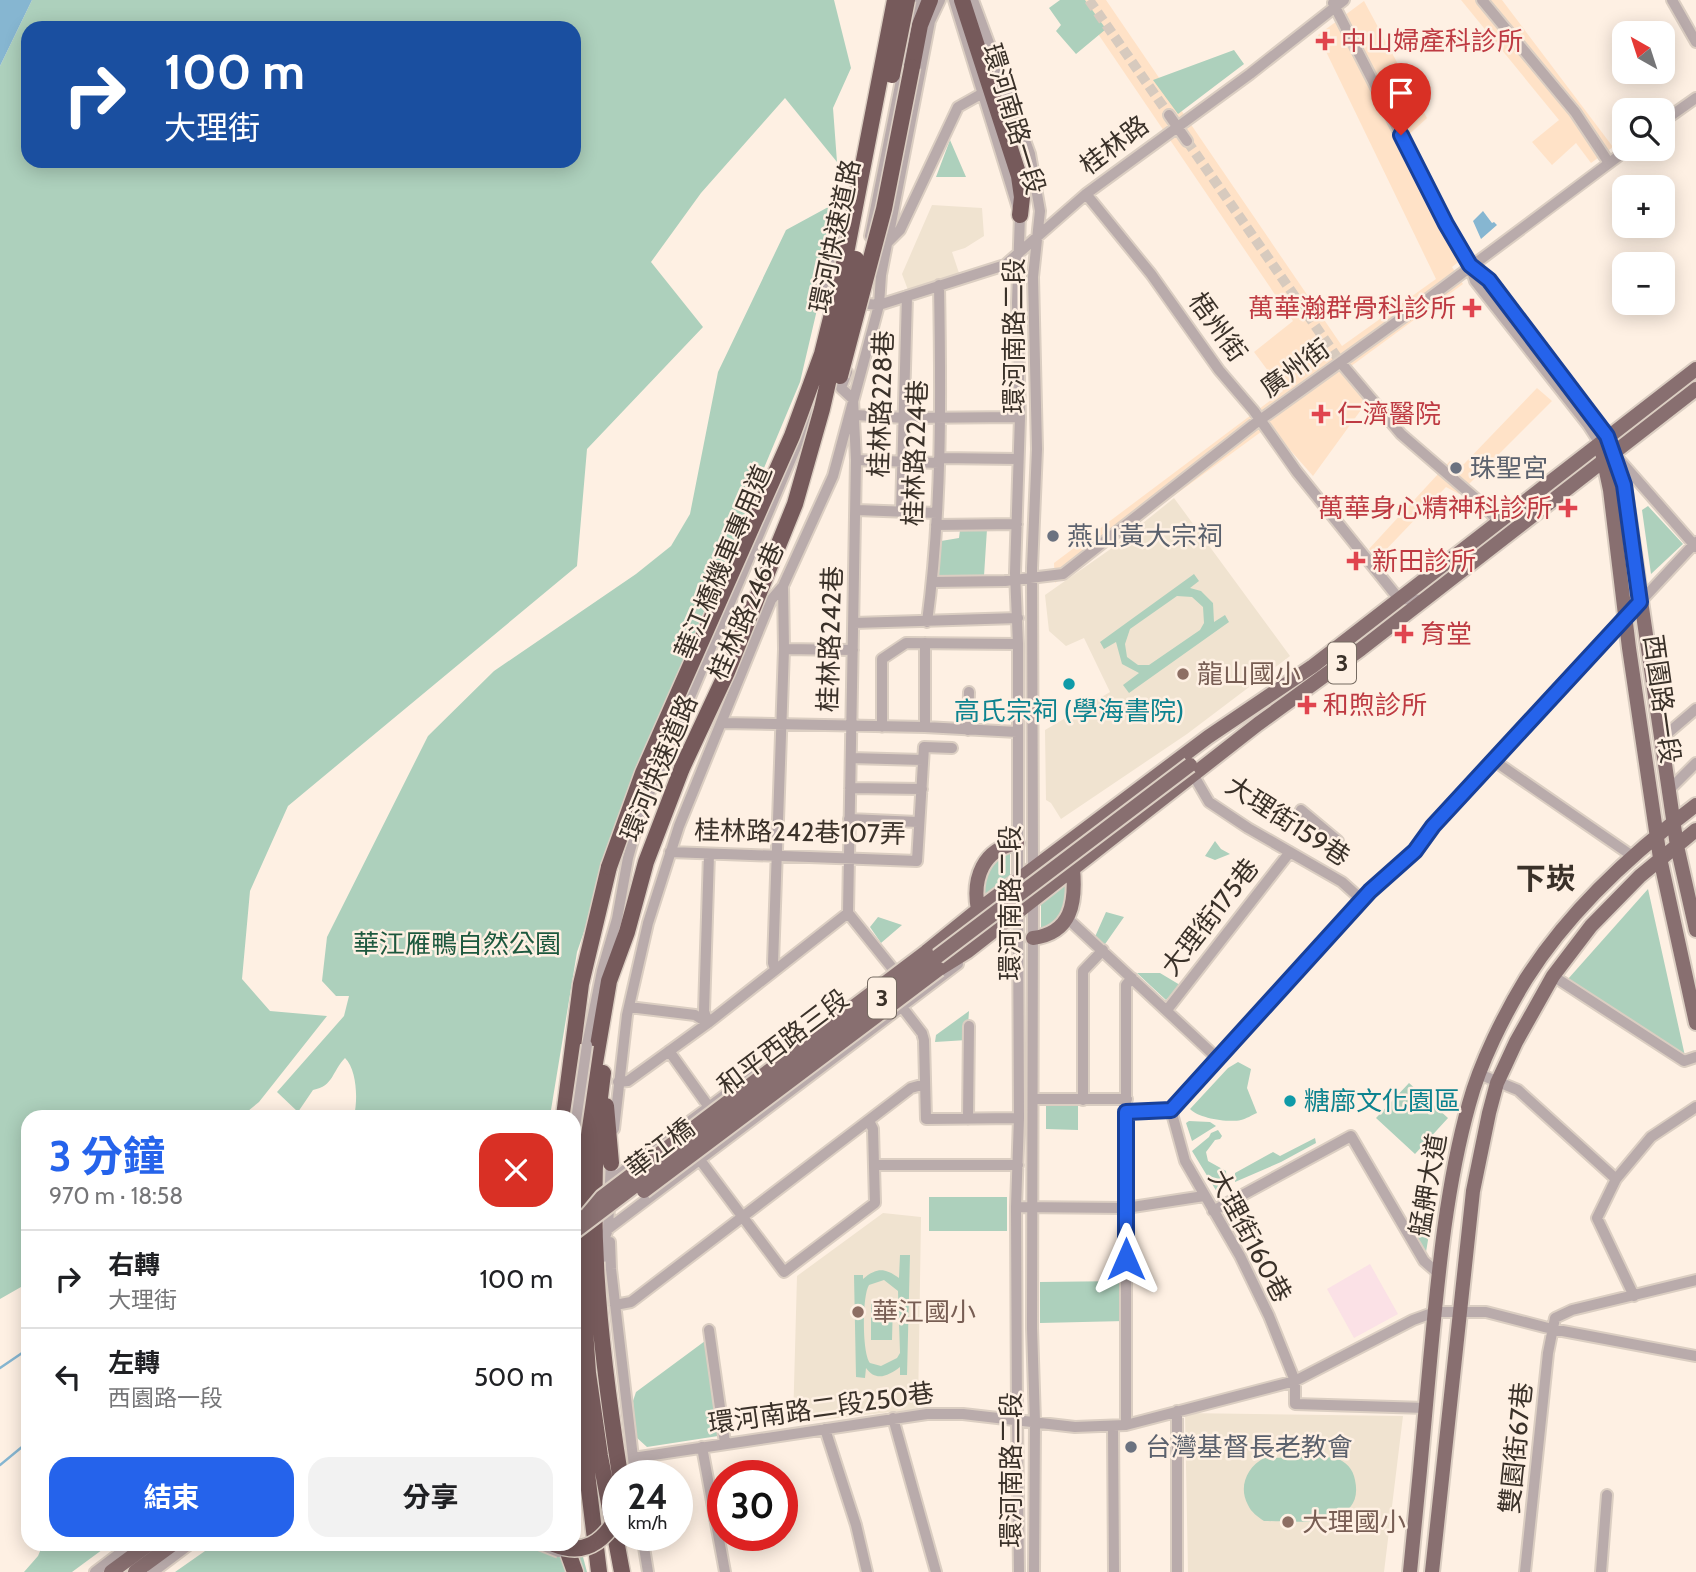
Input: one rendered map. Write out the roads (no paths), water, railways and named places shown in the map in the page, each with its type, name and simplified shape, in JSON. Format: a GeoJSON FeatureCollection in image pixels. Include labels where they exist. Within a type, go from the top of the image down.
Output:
{"type":"FeatureCollection","features":[{"type":"Feature","properties":{"kind":"highway","name":"環河快速道路"},"geometry":{"type":"LineString","coordinates":[[565,1110],[569,1065],[588,949],[609,867],[643,774],[792,436],[822,354],[842,274],[894,0]]}},
{"type":"Feature","properties":{"kind":"highway","name":"環河快速道路"},"geometry":{"type":"LineString","coordinates":[[622,1572],[600,1456],[588,1373],[581,1269],[581,1183],[586,1116],[599,1035],[609,981],[627,932],[646,862],[682,768],[727,671],[796,504],[822,409],[850,288],[907,0]]}},
{"type":"Feature","properties":{"kind":"highway"},"geometry":{"type":"LineString","coordinates":[[796,504],[817,451],[855,325],[884,209],[920,25],[930,0]]}},
{"type":"Feature","properties":{"kind":"highway"},"geometry":{"type":"LineString","coordinates":[[962,0],[1019,176],[1022,197],[1020,215]]}},
{"type":"Feature","properties":{"kind":"highway"},"geometry":{"type":"LineString","coordinates":[[611,1163],[611,1078],[627,932]]}},
{"type":"Feature","properties":{"kind":"highway"},"geometry":{"type":"LineString","coordinates":[[557,1110],[559,1091],[569,1065]]}},
{"type":"Feature","properties":{"kind":"highway"},"geometry":{"type":"LineString","coordinates":[[611,1078],[595,1135],[593,1203],[605,1377],[618,1460]]}},
{"type":"Feature","properties":{"kind":"highway"},"geometry":{"type":"LineString","coordinates":[[581,1426],[598,1572]]}},
{"type":"Feature","properties":{"kind":"highway"},"geometry":{"type":"LineString","coordinates":[[581,1548],[602,1538]]}},
{"type":"Feature","properties":{"kind":"highway"},"geometry":{"type":"LineString","coordinates":[[568,1551],[575,1572]]}},
{"type":"Feature","properties":{"kind":"main road","name":"和平西路三段"},"geometry":{"type":"LineString","coordinates":[[926,952],[950,931],[1208,737],[1313,666],[1696,369]]}},
{"type":"Feature","properties":{"kind":"main road","name":"和平西路三段"},"geometry":{"type":"LineString","coordinates":[[939,969],[968,951],[1073,869],[1192,771],[1204,758],[1232,737],[1258,724],[1361,649],[1696,389]]}},
{"type":"Feature","properties":{"kind":"main road","name":"西園路一段"},"geometry":{"type":"LineString","coordinates":[[1603,439],[1624,485],[1673,823],[1693,906],[1696,930]]}},
{"type":"Feature","properties":{"kind":"main road","name":"西園路一段"},"geometry":{"type":"LineString","coordinates":[[1609,456],[1610,489],[1626,617],[1659,848],[1696,1023]]}},
{"type":"Feature","properties":{"kind":"main road","name":"和平西路三段"},"geometry":{"type":"LineString","coordinates":[[581,1227],[1192,771],[1248,710]]}},
{"type":"Feature","properties":{"kind":"main road","name":"艋舺大道"},"geometry":{"type":"LineString","coordinates":[[1432,1572],[1473,1191],[1497,1083],[1516,1042],[1553,976],[1591,926],[1659,848],[1673,823],[1696,805]]}},
{"type":"Feature","properties":{"kind":"main road","name":"艋舺大道"},"geometry":{"type":"LineString","coordinates":[[1410,1572],[1439,1274],[1459,1147],[1479,1074],[1526,979],[1583,907],[1635,855],[1677,846],[1696,830]]}},
{"type":"Feature","properties":{"kind":"main road"},"geometry":{"type":"LineString","coordinates":[[978,910],[975,890],[981,868],[996,851],[1017,843]]}},
{"type":"Feature","properties":{"kind":"main road"},"geometry":{"type":"LineString","coordinates":[[1033,939],[1051,933],[1067,918],[1074,895],[1073,869]]}},
{"type":"Feature","properties":{"kind":"main road","name":"華江橋"},"geometry":{"type":"LineString","coordinates":[[581,1223],[602,1197],[926,952]]}},
{"type":"Feature","properties":{"kind":"main road","name":"華江橋"},"geometry":{"type":"LineString","coordinates":[[581,1229],[613,1214],[939,969]]}},
{"type":"Feature","properties":{"kind":"main road"},"geometry":{"type":"LineString","coordinates":[[111,1572],[140,1551]]}},
{"type":"Feature","properties":{"kind":"main road"},"geometry":{"type":"LineString","coordinates":[[135,1572],[164,1551]]}},
{"type":"Feature","properties":{"kind":"street","name":"桂林路"},"geometry":{"type":"LineString","coordinates":[[894,0],[845,246],[832,298],[879,305],[1004,265],[1086,194],[1250,74],[1337,2]]}},
{"type":"Feature","properties":{"kind":"street"},"geometry":{"type":"LineString","coordinates":[[857,303],[917,0]]}},
{"type":"Feature","properties":{"kind":"street","name":"桂林路246巷"},"geometry":{"type":"LineString","coordinates":[[611,1078],[648,923],[670,852],[771,600],[782,586],[833,476],[879,305],[881,275],[930,22],[940,0]]}},
{"type":"Feature","properties":{"kind":"street","name":"環河南路一段"},"geometry":{"type":"LineString","coordinates":[[954,0],[1020,215],[1019,252]]}},
{"type":"Feature","properties":{"kind":"street","name":"環河南路一段"},"geometry":{"type":"LineString","coordinates":[[974,0],[1030,154],[1040,211],[1039,234]]}},
{"type":"Feature","properties":{"kind":"street"},"geometry":{"type":"LineString","coordinates":[[1482,0],[1574,112],[1609,163]]}},
{"type":"Feature","properties":{"kind":"street"},"geometry":{"type":"LineString","coordinates":[[1672,0],[1694,35]]}},
{"type":"Feature","properties":{"kind":"street","name":"西園路一段"},"geometry":{"type":"LineString","coordinates":[[1337,2],[1446,224],[1470,265],[1489,280],[1603,439]]}},
{"type":"Feature","properties":{"kind":"street"},"geometry":{"type":"LineString","coordinates":[[888,242],[900,230],[958,107],[983,93]]}},
{"type":"Feature","properties":{"kind":"street"},"geometry":{"type":"LineString","coordinates":[[1675,112],[1696,97]]}},
{"type":"Feature","properties":{"kind":"street"},"geometry":{"type":"LineString","coordinates":[[1169,115],[1187,141]]}},
{"type":"Feature","properties":{"kind":"street","name":"廣州街"},"geometry":{"type":"LineString","coordinates":[[933,582],[1005,581],[1063,574],[1260,421],[1612,161]]}},
{"type":"Feature","properties":{"kind":"street","name":"梧州街"},"geometry":{"type":"LineString","coordinates":[[1086,194],[1151,274],[1208,355],[1297,472],[1399,599]]}},
{"type":"Feature","properties":{"kind":"street","name":"環河南路二段"},"geometry":{"type":"LineString","coordinates":[[1034,1572],[1032,577],[1037,449],[1033,277],[1039,234]]}},
{"type":"Feature","properties":{"kind":"street","name":"環河南路二段"},"geometry":{"type":"LineString","coordinates":[[1019,252],[1017,303],[1020,417],[1016,578],[1019,1572]]}},
{"type":"Feature","properties":{"kind":"street","name":"桂林路224巷"},"geometry":{"type":"LineString","coordinates":[[927,622],[933,582],[941,417],[939,285]]}},
{"type":"Feature","properties":{"kind":"street","name":"桂林路228巷"},"geometry":{"type":"LineString","coordinates":[[901,512],[907,296]]}},
{"type":"Feature","properties":{"kind":"street","name":"桂林路242巷"},"geometry":{"type":"LineString","coordinates":[[848,913],[850,726],[857,509],[856,415],[853,400],[841,388],[860,333],[857,303]]}},
{"type":"Feature","properties":{"kind":"street","name":"華江橋機車專用道"},"geometry":{"type":"LineString","coordinates":[[578,1110],[602,971],[617,919],[628,858],[640,815],[807,421],[839,328],[857,303]]}},
{"type":"Feature","properties":{"kind":"street"},"geometry":{"type":"LineString","coordinates":[[1341,363],[1401,434],[1481,503],[1499,522]]}},
{"type":"Feature","properties":{"kind":"street"},"geometry":{"type":"LineString","coordinates":[[856,415],[904,418],[1020,417]]}},
{"type":"Feature","properties":{"kind":"street","name":"西園路一段"},"geometry":{"type":"LineString","coordinates":[[1609,456],[1695,544]]}},
{"type":"Feature","properties":{"kind":"street"},"geometry":{"type":"LineString","coordinates":[[856,460],[903,462],[1018,459]]}},
{"type":"Feature","properties":{"kind":"street"},"geometry":{"type":"LineString","coordinates":[[857,509],[901,512],[936,519],[1017,524]]}},
{"type":"Feature","properties":{"kind":"street"},"geometry":{"type":"LineString","coordinates":[[1126,1112],[1171,1110],[1362,900],[1415,851],[1433,826],[1493,760],[1695,544]]}},
{"type":"Feature","properties":{"kind":"street"},"geometry":{"type":"LineString","coordinates":[[775,969],[773,963],[784,649],[782,586]]}},
{"type":"Feature","properties":{"kind":"street"},"geometry":{"type":"LineString","coordinates":[[1399,599],[1425,600]]}},
{"type":"Feature","properties":{"kind":"street"},"geometry":{"type":"LineString","coordinates":[[853,623],[1018,618]]}},
{"type":"Feature","properties":{"kind":"street"},"geometry":{"type":"LineString","coordinates":[[881,727],[882,659],[906,643],[1018,644]]}},
{"type":"Feature","properties":{"kind":"street"},"geometry":{"type":"LineString","coordinates":[[925,643],[925,727]]}},
{"type":"Feature","properties":{"kind":"street"},"geometry":{"type":"LineString","coordinates":[[784,649],[853,650]]}},
{"type":"Feature","properties":{"kind":"street"},"geometry":{"type":"LineString","coordinates":[[968,730],[969,692]]}},
{"type":"Feature","properties":{"kind":"street"},"geometry":{"type":"LineString","coordinates":[[1661,739],[1696,709]]}},
{"type":"Feature","properties":{"kind":"street"},"geometry":{"type":"LineString","coordinates":[[722,723],[925,727],[1017,732]]}},
{"type":"Feature","properties":{"kind":"street"},"geometry":{"type":"LineString","coordinates":[[851,758],[923,760],[924,747],[953,748]]}},
{"type":"Feature","properties":{"kind":"street","name":"桂林路242巷107弄"},"geometry":{"type":"LineString","coordinates":[[670,852],[916,861],[923,760]]}},
{"type":"Feature","properties":{"kind":"street"},"geometry":{"type":"LineString","coordinates":[[1493,760],[1628,853],[1635,855]]}},
{"type":"Feature","properties":{"kind":"street"},"geometry":{"type":"LineString","coordinates":[[1668,790],[1696,763]]}},
{"type":"Feature","properties":{"kind":"street","name":"大理街159巷"},"geometry":{"type":"LineString","coordinates":[[1192,771],[1209,802],[1342,882],[1362,900]]}},
{"type":"Feature","properties":{"kind":"street"},"geometry":{"type":"LineString","coordinates":[[850,788],[922,789]]}},
{"type":"Feature","properties":{"kind":"street"},"geometry":{"type":"LineString","coordinates":[[1301,810],[1338,841]]}},
{"type":"Feature","properties":{"kind":"street"},"geometry":{"type":"LineString","coordinates":[[849,818],[918,822]]}},
{"type":"Feature","properties":{"kind":"street","name":"大理街175巷"},"geometry":{"type":"LineString","coordinates":[[1167,1010],[1290,852]]}},
{"type":"Feature","properties":{"kind":"street"},"geometry":{"type":"LineString","coordinates":[[708,1023],[704,1011],[709,854]]}},
{"type":"Feature","properties":{"kind":"street"},"geometry":{"type":"LineString","coordinates":[[611,1078],[628,1081],[708,1023],[848,913],[893,969]]}},
{"type":"Feature","properties":{"kind":"street","name":"大理街175巷"},"geometry":{"type":"LineString","coordinates":[[1067,918],[1217,1058]]}},
{"type":"Feature","properties":{"kind":"street","name":"和平西路三段"},"geometry":{"type":"LineString","coordinates":[[610,1181],[676,1134],[934,937],[950,931]]}},
{"type":"Feature","properties":{"kind":"street"},"geometry":{"type":"LineString","coordinates":[[1083,1100],[1083,971],[1103,950]]}},
{"type":"Feature","properties":{"kind":"street","name":"和平西路三段"},"geometry":{"type":"LineString","coordinates":[[608,1229],[958,964],[968,951]]}},
{"type":"Feature","properties":{"kind":"street"},"geometry":{"type":"LineString","coordinates":[[1553,976],[1684,1061],[1696,1058]]}},
{"type":"Feature","properties":{"kind":"street"},"geometry":{"type":"LineString","coordinates":[[1126,1425],[1126,985],[1132,978]]}},
{"type":"Feature","properties":{"kind":"street"},"geometry":{"type":"LineString","coordinates":[[629,1007],[695,1015],[708,1023]]}},
{"type":"Feature","properties":{"kind":"street"},"geometry":{"type":"LineString","coordinates":[[902,1007],[923,1036],[926,1119],[1019,1118]]}},
{"type":"Feature","properties":{"kind":"street"},"geometry":{"type":"LineString","coordinates":[[968,1119],[969,1026]]}},
{"type":"Feature","properties":{"kind":"street"},"geometry":{"type":"LineString","coordinates":[[669,1051],[709,1107]]}},
{"type":"Feature","properties":{"kind":"street"},"geometry":{"type":"LineString","coordinates":[[1479,1074],[1518,1090],[1616,1179]]}},
{"type":"Feature","properties":{"kind":"street"},"geometry":{"type":"LineString","coordinates":[[615,1305],[631,1302],[911,1088],[925,1084]]}},
{"type":"Feature","properties":{"kind":"street"},"geometry":{"type":"LineString","coordinates":[[1034,1100],[1127,1099]]}},
{"type":"Feature","properties":{"kind":"street"},"geometry":{"type":"LineString","coordinates":[[1634,1296],[1597,1218],[1616,1179],[1651,1138],[1696,1107]]}},
{"type":"Feature","properties":{"kind":"street","name":"大理街160巷"},"geometry":{"type":"LineString","coordinates":[[1171,1110],[1185,1161],[1240,1256],[1269,1316],[1295,1381],[1295,1404],[1426,1408]]}},
{"type":"Feature","properties":{"kind":"street"},"geometry":{"type":"LineString","coordinates":[[697,1159],[784,1272],[876,1203],[873,1129],[869,1121]]}},
{"type":"Feature","properties":{"kind":"street"},"geometry":{"type":"LineString","coordinates":[[1213,1211],[1350,1136],[1424,1261],[1439,1274]]}},
{"type":"Feature","properties":{"kind":"street"},"geometry":{"type":"LineString","coordinates":[[611,1163],[608,1229],[633,1458]]}},
{"type":"Feature","properties":{"kind":"street"},"geometry":{"type":"LineString","coordinates":[[874,1165],[1018,1165]]}},
{"type":"Feature","properties":{"kind":"street"},"geometry":{"type":"LineString","coordinates":[[1016,1208],[1126,1208],[1204,1196]]}},
{"type":"Feature","properties":{"kind":"street"},"geometry":{"type":"LineString","coordinates":[[608,1229],[599,1268],[611,1378],[625,1460]]}},
{"type":"Feature","properties":{"kind":"street"},"geometry":{"type":"LineString","coordinates":[[1552,1329],[1555,1318],[1572,1310],[1696,1280]]}},
{"type":"Feature","properties":{"kind":"street"},"geometry":{"type":"LineString","coordinates":[[1434,1312],[1486,1312],[1552,1329],[1696,1356]]}},
{"type":"Feature","properties":{"kind":"street","name":"環河南路二段250巷"},"geometry":{"type":"LineString","coordinates":[[633,1458],[927,1414],[951,1414],[1075,1427],[1126,1425],[1295,1381],[1413,1320],[1434,1312]]}},
{"type":"Feature","properties":{"kind":"street","name":"雙園街67巷"},"geometry":{"type":"LineString","coordinates":[[1525,1572],[1552,1329]]}},
{"type":"Feature","properties":{"kind":"street"},"geometry":{"type":"LineString","coordinates":[[709,1330],[725,1443]]}},
{"type":"Feature","properties":{"kind":"street"},"geometry":{"type":"LineString","coordinates":[[1177,1411],[1177,1572]]}},
{"type":"Feature","properties":{"kind":"street"},"geometry":{"type":"LineString","coordinates":[[893,1418],[936,1572]]}},
{"type":"Feature","properties":{"kind":"street"},"geometry":{"type":"LineString","coordinates":[[1113,1426],[1114,1572]]}},
{"type":"Feature","properties":{"kind":"street"},"geometry":{"type":"LineString","coordinates":[[825,1429],[856,1525],[867,1572]]}},
{"type":"Feature","properties":{"kind":"street"},"geometry":{"type":"LineString","coordinates":[[702,1447],[724,1572]]}},
{"type":"Feature","properties":{"kind":"street"},"geometry":{"type":"LineString","coordinates":[[1601,1572],[1607,1495]]}},
{"type":"Feature","properties":{"kind":"street"},"geometry":{"type":"LineString","coordinates":[[557,1551],[581,1554],[602,1545]]}},
{"type":"Feature","properties":{"kind":"street"},"geometry":{"type":"LineString","coordinates":[[95,1572],[123,1551]]}},
{"type":"Feature","properties":{"kind":"street"},"geometry":{"type":"LineString","coordinates":[[153,1572],[181,1551]]}},
{"type":"Feature","properties":{"kind":"street"},"geometry":{"type":"LineString","coordinates":[[645,1551],[648,1572]]}},
{"type":"Feature","properties":{"kind":"water"},"geometry":{"type":"Polygon","coordinates":[[[0,0],[32,0],[21,21],[0,66],[0,0]]]}},
{"type":"Feature","properties":{"kind":"water"},"geometry":{"type":"Polygon","coordinates":[[[1483,211],[1492,223],[1497,225],[1481,239],[1473,221],[1483,211]]]}},
{"type":"Feature","properties":{"kind":"waterway"},"geometry":{"type":"LineString","coordinates":[[0,1368],[21,1354]]}},
{"type":"Feature","properties":{"kind":"waterway"},"geometry":{"type":"LineString","coordinates":[[0,1465],[21,1448]]}},
{"type":"Feature","properties":{"kind":"tunnel"},"geometry":{"type":"LineString","coordinates":[[1089,0],[1169,115]]}},
{"type":"Feature","properties":{"kind":"tunnel"},"geometry":{"type":"LineString","coordinates":[[1187,141],[1341,363]]}},
{"type":"Feature","properties":{"kind":"place","name":"中山婦產科診所"},"geometry":{"type":"Point","coordinates":[1325,41]}},
{"type":"Feature","properties":{"kind":"place","name":"萬華瀚群骨科診所"},"geometry":{"type":"Point","coordinates":[1472,308]}},
{"type":"Feature","properties":{"kind":"place","name":"仁濟醫院"},"geometry":{"type":"Point","coordinates":[1321,414]}},
{"type":"Feature","properties":{"kind":"place","name":"珠聖宮"},"geometry":{"type":"Point","coordinates":[1456,468]}},
{"type":"Feature","properties":{"kind":"place","name":"萬華身心精神科診所"},"geometry":{"type":"Point","coordinates":[1568,508]}},
{"type":"Feature","properties":{"kind":"place","name":"燕山黃大宗祠"},"geometry":{"type":"Point","coordinates":[1053,536]}},
{"type":"Feature","properties":{"kind":"place","name":"新田診所"},"geometry":{"type":"Point","coordinates":[1356,561]}},
{"type":"Feature","properties":{"kind":"place","name":"育堂"},"geometry":{"type":"Point","coordinates":[1404,634]}},
{"type":"Feature","properties":{"kind":"place","name":"龍山國小"},"geometry":{"type":"Point","coordinates":[1183,674]}},
{"type":"Feature","properties":{"kind":"place","name":"高氏宗祠 (學海書院)"},"geometry":{"type":"Point","coordinates":[1069,684]}},
{"type":"Feature","properties":{"kind":"place","name":"和煦診所"},"geometry":{"type":"Point","coordinates":[1307,705]}},
{"type":"Feature","properties":{"kind":"place","name":"糖廍文化園區"},"geometry":{"type":"Point","coordinates":[1290,1101]}},
{"type":"Feature","properties":{"kind":"place","name":"華江國小"},"geometry":{"type":"Point","coordinates":[858,1312]}},
{"type":"Feature","properties":{"kind":"place","name":"台灣基督長老教會"},"geometry":{"type":"Point","coordinates":[1131,1447]}},
{"type":"Feature","properties":{"kind":"place","name":"大理國小"},"geometry":{"type":"Point","coordinates":[1288,1522]}},
{"type":"Feature","properties":{"kind":"district","name":"下崁"},"geometry":{"type":"Point","coordinates":[1546,879]}},
{"type":"Feature","properties":{"kind":"park label","name":"華江雁鴨自然公園"},"geometry":{"type":"Point","coordinates":[457,944]}}]}
